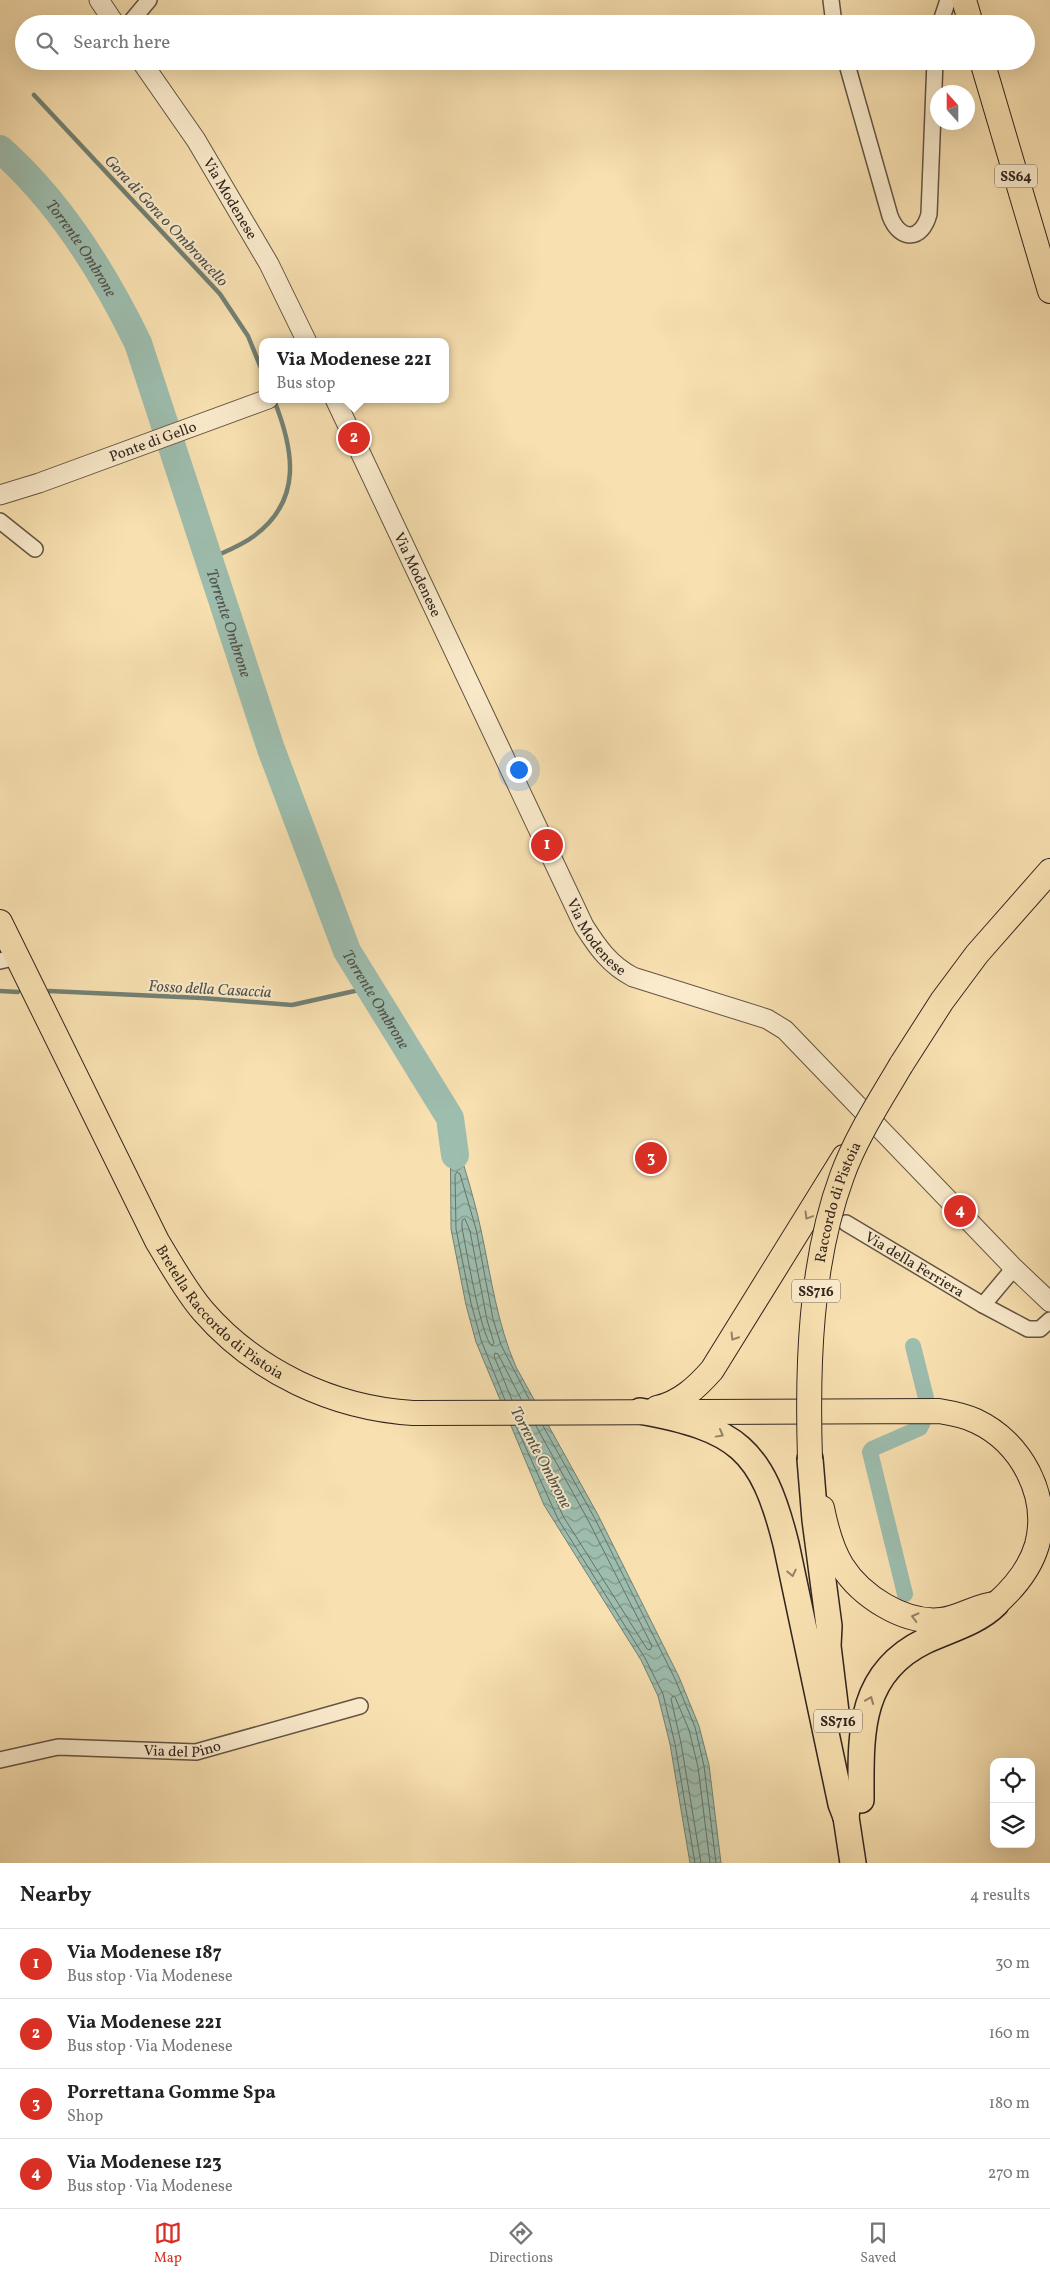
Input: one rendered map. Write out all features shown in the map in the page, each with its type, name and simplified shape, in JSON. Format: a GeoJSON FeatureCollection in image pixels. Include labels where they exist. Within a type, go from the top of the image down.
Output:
{"type":"FeatureCollection","features":[{"type":"Feature","properties":{"kind":"highway"},"geometry":{"type":"LineString","coordinates":[[640,1411],[684,1419],[718,1432],[742,1450],[759,1468],[766,1481],[776,1504],[786,1544],[840,1804],[853,1809],[863,1720],[870,1698],[890,1665],[912,1648],[984,1614],[996,1604]]}},
{"type":"Feature","properties":{"kind":"highway","name":"Raccordo di Pistoia"},"geometry":{"type":"LineString","coordinates":[[810,1459],[815,1520],[829,1626],[836,1644],[854,1776],[853,1863]]}},
{"type":"Feature","properties":{"kind":"highway","name":"Raccordo di Pistoia"},"geometry":{"type":"LineString","coordinates":[[853,1809],[870,1863]]}},
{"type":"Feature","properties":{"kind":"main road"},"geometry":{"type":"LineString","coordinates":[[964,0],[968,15]]}},
{"type":"Feature","properties":{"kind":"main road","name":"SS64"},"geometry":{"type":"LineString","coordinates":[[985,70],[1050,291]]}},
{"type":"Feature","properties":{"kind":"main road","name":"Raccordo di Pistoia"},"geometry":{"type":"LineString","coordinates":[[810,1459],[808,1418],[811,1345],[822,1255],[841,1178],[863,1131],[901,1065],[942,1001],[977,954],[1050,871]]}},
{"type":"Feature","properties":{"kind":"main road","name":"Bretella Raccordo di Pistoia"},"geometry":{"type":"LineString","coordinates":[[0,922],[9,959],[157,1241],[202,1310],[224,1332],[263,1364],[314,1391],[344,1401],[389,1412],[441,1414],[640,1411]]}},
{"type":"Feature","properties":{"kind":"main road"},"geometry":{"type":"LineString","coordinates":[[640,1411],[674,1403],[695,1388],[718,1362],[843,1159],[863,1131]]}},
{"type":"Feature","properties":{"kind":"main road"},"geometry":{"type":"LineString","coordinates":[[640,1411],[939,1411],[975,1420],[1002,1437],[1022,1460],[1031,1477],[1040,1510],[1039,1532],[1031,1559],[1018,1582],[996,1604],[988,1604],[952,1618],[926,1620],[904,1614],[875,1600],[848,1574],[837,1557],[825,1522],[810,1459]]}},
{"type":"Feature","properties":{"kind":"street"},"geometry":{"type":"LineString","coordinates":[[99,0],[109,15]]}},
{"type":"Feature","properties":{"kind":"street"},"geometry":{"type":"LineString","coordinates":[[137,15],[149,0]]}},
{"type":"Feature","properties":{"kind":"street"},"geometry":{"type":"LineString","coordinates":[[831,0],[833,15]]}},
{"type":"Feature","properties":{"kind":"street"},"geometry":{"type":"LineString","coordinates":[[943,15],[948,0]]}},
{"type":"Feature","properties":{"kind":"street","name":"Via Modenese"},"geometry":{"type":"LineString","coordinates":[[147,70],[196,140],[269,264],[305,338]]}},
{"type":"Feature","properties":{"kind":"street"},"geometry":{"type":"LineString","coordinates":[[849,70],[890,216],[895,228],[902,234],[911,235],[920,230],[928,221],[930,214],[935,70]]}},
{"type":"Feature","properties":{"kind":"street","name":"Ponte di Gello"},"geometry":{"type":"LineString","coordinates":[[0,495],[39,483],[259,402]]}},
{"type":"Feature","properties":{"kind":"street","name":"Via Modenese"},"geometry":{"type":"LineString","coordinates":[[337,403],[584,926],[598,948],[614,965],[633,977],[767,1019],[785,1030],[1014,1268],[1050,1302]]}},
{"type":"Feature","properties":{"kind":"street"},"geometry":{"type":"LineString","coordinates":[[0,520],[35,549]]}},
{"type":"Feature","properties":{"kind":"street","name":"Via della Ferriera"},"geometry":{"type":"LineString","coordinates":[[846,1223],[983,1305],[1032,1330],[1042,1328],[1050,1320]]}},
{"type":"Feature","properties":{"kind":"street"},"geometry":{"type":"LineString","coordinates":[[983,1305],[1014,1268]]}},
{"type":"Feature","properties":{"kind":"street","name":"Via del Pino"},"geometry":{"type":"LineString","coordinates":[[0,1760],[58,1747],[196,1752],[360,1706]]}},
{"type":"Feature","properties":{"kind":"water"},"geometry":{"type":"Polygon","coordinates":[[[450,1118],[478,1216],[499,1317],[509,1350],[516,1367],[598,1515],[679,1677],[699,1726],[709,1765],[721,1863],[690,1863],[670,1744],[658,1696],[641,1660],[544,1505],[476,1342],[466,1305],[451,1229],[450,1118]]]}},
{"type":"Feature","properties":{"kind":"waterway","name":"Gora di Gora o Ombroncello"},"geometry":{"type":"LineString","coordinates":[[34,95],[220,294],[248,336],[259,363]]}},
{"type":"Feature","properties":{"kind":"waterway","name":"Torrente Ombrone"},"geometry":{"type":"LineString","coordinates":[[0,149],[42,191],[61,215],[95,265],[138,343],[271,749],[347,951],[450,1118],[455,1155]]}},
{"type":"Feature","properties":{"kind":"waterway","name":"Gora di Gora o Ombroncello"},"geometry":{"type":"LineString","coordinates":[[209,559],[249,540],[270,522],[281,507],[290,473],[286,437],[275,403]]}},
{"type":"Feature","properties":{"kind":"waterway","name":"Fosso della Casaccia"},"geometry":{"type":"LineString","coordinates":[[49,991],[202,998],[292,1005],[368,988]]}},
{"type":"Feature","properties":{"kind":"waterway","name":"Fosso della Casaccia"},"geometry":{"type":"LineString","coordinates":[[0,991],[18,992]]}},
{"type":"Feature","properties":{"kind":"waterway"},"geometry":{"type":"LineString","coordinates":[[913,1346],[926,1398]]}},
{"type":"Feature","properties":{"kind":"waterway"},"geometry":{"type":"LineString","coordinates":[[905,1594],[870,1452],[872,1449],[920,1428],[923,1422]]}},
{"type":"Feature","properties":{"kind":"place","name":"Via Modenese 221"},"geometry":{"type":"Point","coordinates":[354,438]}},
{"type":"Feature","properties":{"kind":"place","name":"Via Modenese 187"},"geometry":{"type":"Point","coordinates":[547,845]}},
{"type":"Feature","properties":{"kind":"place","name":"Porrettana Gomme Spa"},"geometry":{"type":"Point","coordinates":[651,1158]}},
{"type":"Feature","properties":{"kind":"place","name":"Via Modenese 123"},"geometry":{"type":"Point","coordinates":[960,1211]}}]}
